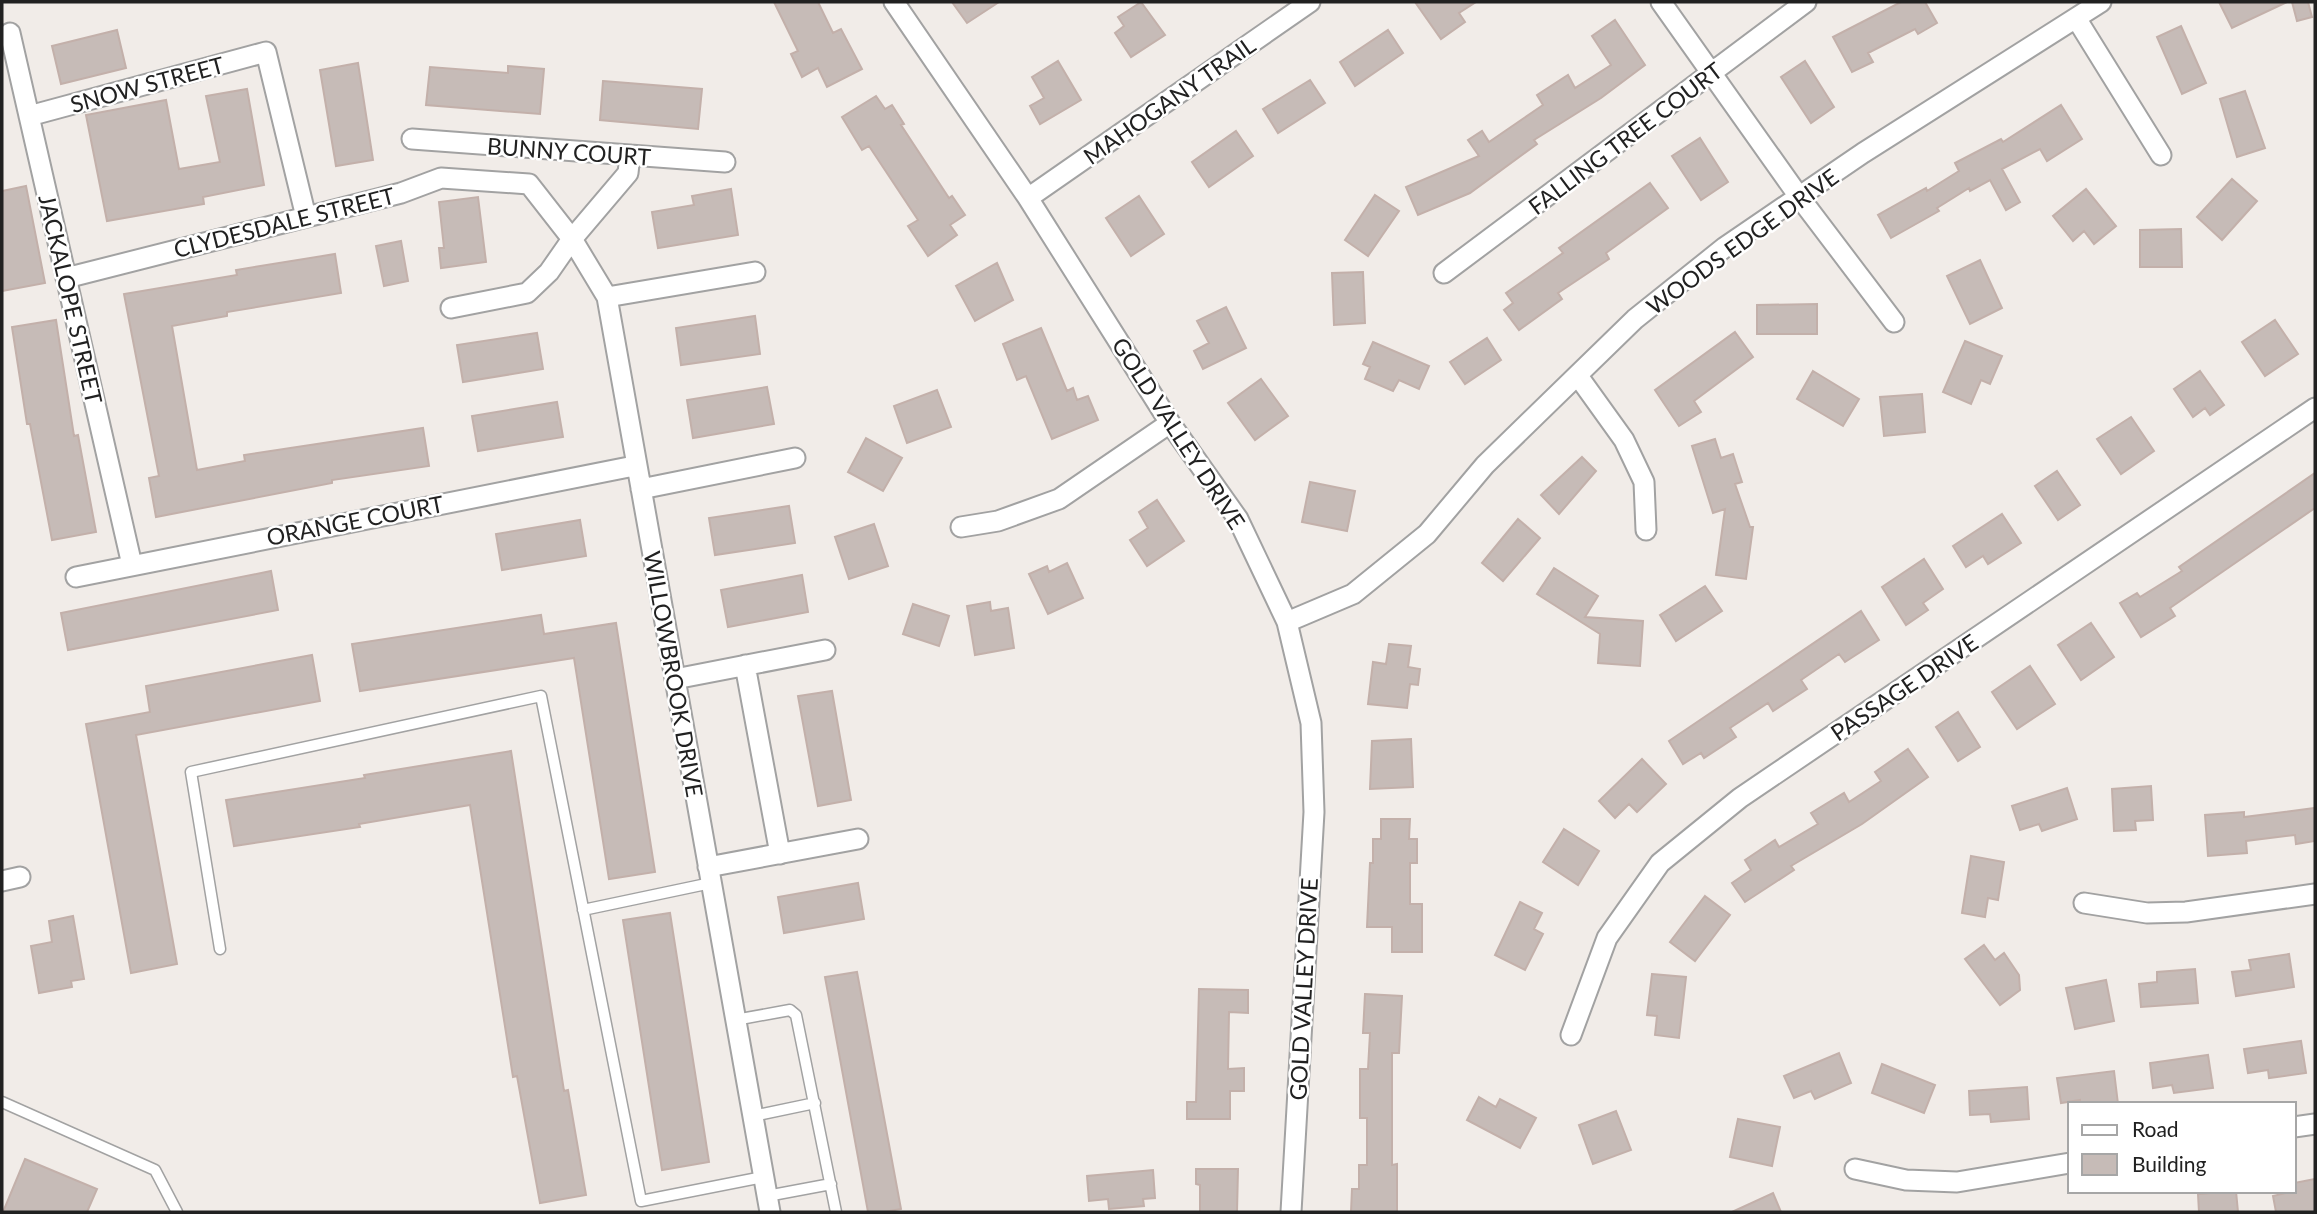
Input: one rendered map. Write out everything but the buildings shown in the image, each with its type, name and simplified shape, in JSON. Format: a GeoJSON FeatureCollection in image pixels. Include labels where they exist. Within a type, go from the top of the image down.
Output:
{"type":"FeatureCollection","features":[{"type":"Feature","properties":{"kind":"street","name":"GOLD VALLEY DRIVE"},"geometry":{"type":"LineString","coordinates":[[894,2],[1028,198],[1170,423],[1238,519],[1287,622],[1311,723],[1314,812],[1291,1212]]}},
{"type":"Feature","properties":{"kind":"street","name":"MAHOGANY TRAIL"},"geometry":{"type":"LineString","coordinates":[[1028,198],[1310,2]]}},
{"type":"Feature","properties":{"kind":"street"},"geometry":{"type":"LineString","coordinates":[[1661,2],[1800,198],[1894,322]]}},
{"type":"Feature","properties":{"kind":"street","name":"FALLING TREE COURT"},"geometry":{"type":"LineString","coordinates":[[1444,274],[1806,2]]}},
{"type":"Feature","properties":{"kind":"street","name":"WOODS EDGE DRIVE"},"geometry":{"type":"LineString","coordinates":[[1287,622],[1353,594],[1427,534],[1485,465],[1635,319],[1726,247],[1863,153],[2101,2]]}},
{"type":"Feature","properties":{"kind":"street"},"geometry":{"type":"LineString","coordinates":[[2076,18],[2161,155]]}},
{"type":"Feature","properties":{"kind":"street","name":"JACKALOPE STREET"},"geometry":{"type":"LineString","coordinates":[[10,33],[132,565]]}},
{"type":"Feature","properties":{"kind":"street","name":"SNOW STREET"},"geometry":{"type":"LineString","coordinates":[[29,116],[266,52],[306,217]]}},
{"type":"Feature","properties":{"kind":"street","name":"BUNNY COURT"},"geometry":{"type":"LineString","coordinates":[[412,139],[726,162]]}},
{"type":"Feature","properties":{"kind":"street"},"geometry":{"type":"LineString","coordinates":[[452,308],[527,293],[549,272],[572,239],[628,173],[630,155]]}},
{"type":"Feature","properties":{"kind":"street","name":"CLYDESDALE STREET"},"geometry":{"type":"LineString","coordinates":[[66,278],[401,193],[441,178],[503,182]]}},
{"type":"Feature","properties":{"kind":"street","name":"WILLOWBROOK DRIVE"},"geometry":{"type":"LineString","coordinates":[[503,182],[529,184],[572,239],[607,297],[634,466],[641,489],[767,1195]]}},
{"type":"Feature","properties":{"kind":"street"},"geometry":{"type":"LineString","coordinates":[[607,297],[755,272]]}},
{"type":"Feature","properties":{"kind":"street"},"geometry":{"type":"LineString","coordinates":[[1577,376],[1624,440],[1644,482],[1646,530]]}},
{"type":"Feature","properties":{"kind":"street","name":"PASSAGE DRIVE"},"geometry":{"type":"LineString","coordinates":[[1571,1035],[1607,938],[1660,863],[1740,798],[2315,408]]}},
{"type":"Feature","properties":{"kind":"street"},"geometry":{"type":"LineString","coordinates":[[961,527],[998,521],[1059,499],[1170,423]]}},
{"type":"Feature","properties":{"kind":"street"},"geometry":{"type":"LineString","coordinates":[[641,489],[795,458]]}},
{"type":"Feature","properties":{"kind":"street","name":"ORANGE COURT"},"geometry":{"type":"LineString","coordinates":[[76,576],[634,466]]}},
{"type":"Feature","properties":{"kind":"street"},"geometry":{"type":"LineString","coordinates":[[675,679],[825,650]]}},
{"type":"Feature","properties":{"kind":"street"},"geometry":{"type":"LineString","coordinates":[[746,666],[780,854]]}},
{"type":"Feature","properties":{"kind":"street"},"geometry":{"type":"LineString","coordinates":[[710,875],[780,854],[858,839]]}},
{"type":"Feature","properties":{"kind":"street"},"geometry":{"type":"LineString","coordinates":[[2084,904],[2147,913],[2186,912],[2315,894]]}},
{"type":"Feature","properties":{"kind":"street"},"geometry":{"type":"LineString","coordinates":[[2296,1127],[2315,1124]]}},
{"type":"Feature","properties":{"kind":"street"},"geometry":{"type":"LineString","coordinates":[[1855,1169],[1906,1180],[1957,1182],[2068,1163]]}},
{"type":"Feature","properties":{"kind":"lane"},"geometry":{"type":"LineString","coordinates":[[220,950],[191,772],[541,696],[641,1201],[767,1195],[831,1184]]}},
{"type":"Feature","properties":{"kind":"lane"},"geometry":{"type":"LineString","coordinates":[[583,910],[710,875]]}},
{"type":"Feature","properties":{"kind":"lane"},"geometry":{"type":"LineString","coordinates":[[735,1020],[790,1010],[796,1015],[836,1212]]}},
{"type":"Feature","properties":{"kind":"lane"},"geometry":{"type":"LineString","coordinates":[[2,1102],[155,1170],[177,1212]]}},
{"type":"Feature","properties":{"kind":"lane"},"geometry":{"type":"LineString","coordinates":[[752,1116],[815,1103]]}}]}
